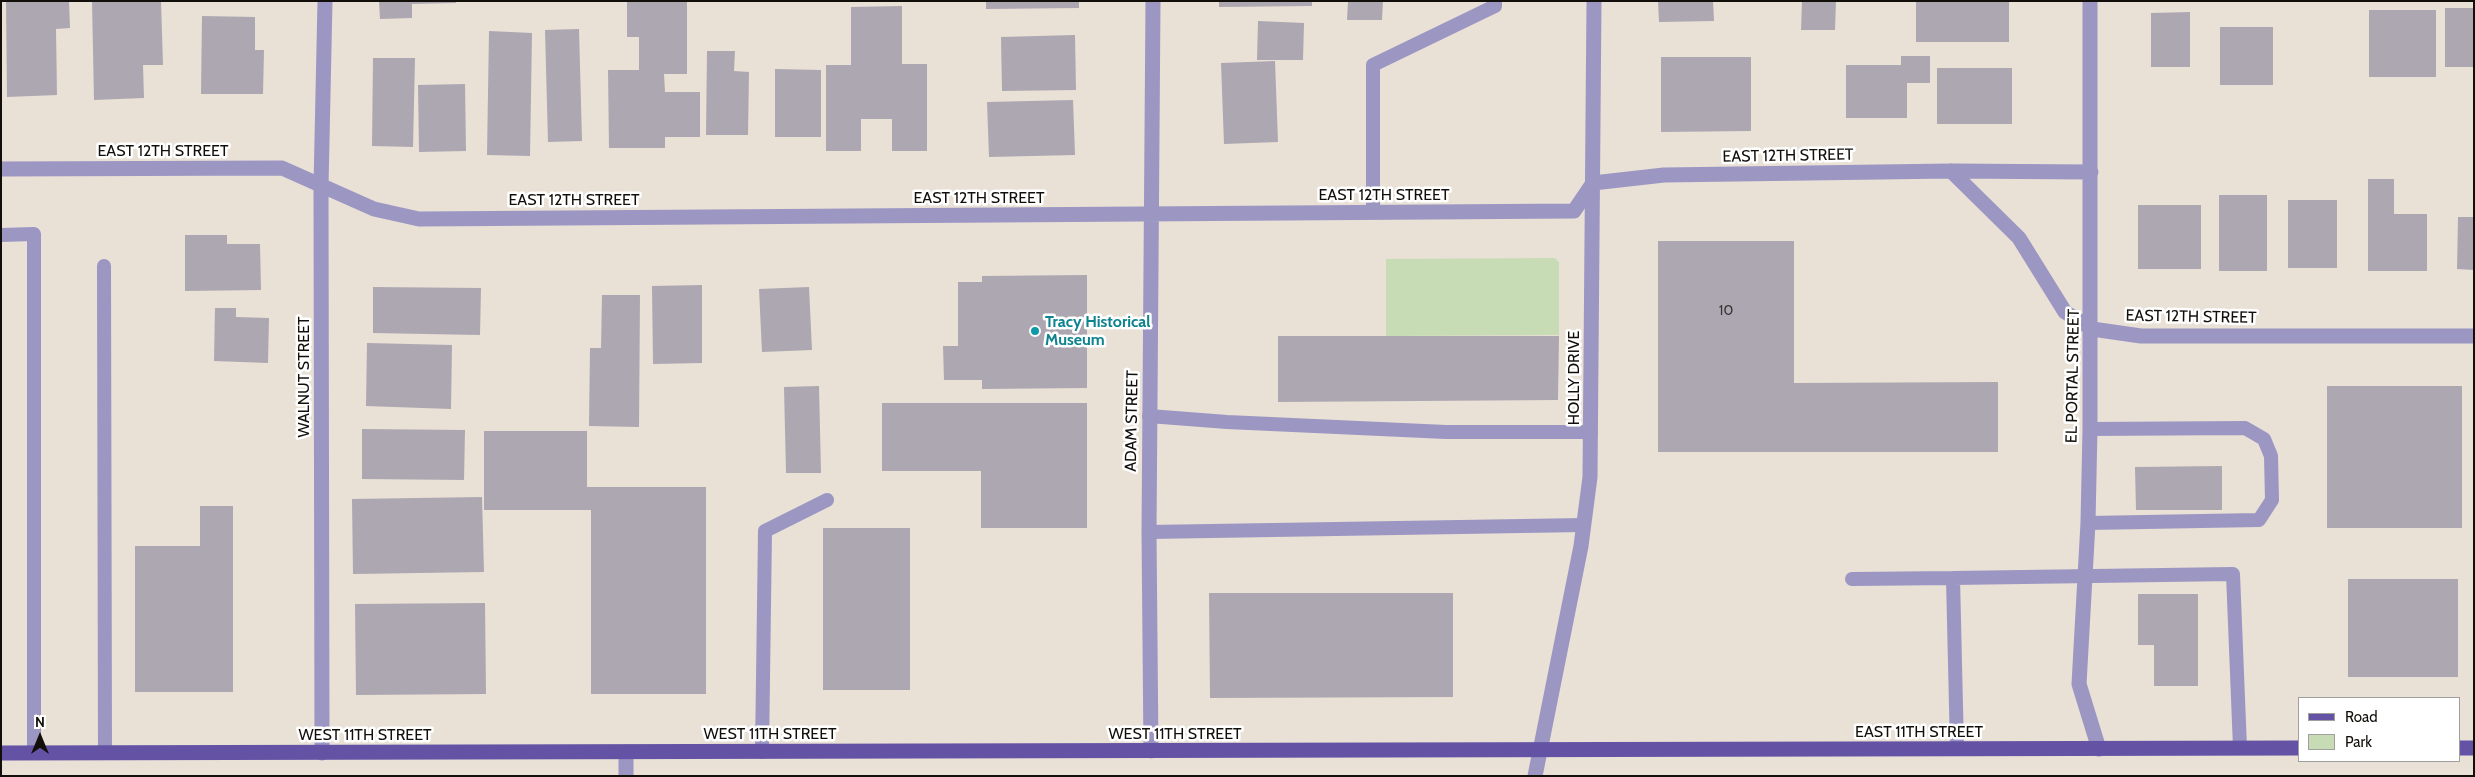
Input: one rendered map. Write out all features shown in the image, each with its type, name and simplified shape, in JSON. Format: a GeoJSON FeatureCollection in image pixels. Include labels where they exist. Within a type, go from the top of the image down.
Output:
{"type":"FeatureCollection","features":[{"type":"Feature","properties":{"kind":"main road","name":"EAST 11TH STREET"},"geometry":{"type":"LineString","coordinates":[[1539,750],[2298,748]]}},
{"type":"Feature","properties":{"kind":"main road"},"geometry":{"type":"LineString","coordinates":[[2460,748],[2474,748]]}},
{"type":"Feature","properties":{"kind":"main road","name":"WEST 11TH STREET"},"geometry":{"type":"LineString","coordinates":[[1,753],[1539,750]]}},
{"type":"Feature","properties":{"kind":"street","name":"WALNUT STREET"},"geometry":{"type":"LineString","coordinates":[[322,753],[321,186],[325,1]]}},
{"type":"Feature","properties":{"kind":"street","name":"ADAM STREET"},"geometry":{"type":"LineString","coordinates":[[1151,751],[1149,532],[1153,1]]}},
{"type":"Feature","properties":{"kind":"street","name":"HOLLY DRIVE"},"geometry":{"type":"LineString","coordinates":[[1535,776],[1584,525],[1590,477],[1594,1]]}},
{"type":"Feature","properties":{"kind":"street","name":"EL PORTAL STREET"},"geometry":{"type":"LineString","coordinates":[[2090,1],[2092,329],[2088,523],[2080,684],[2099,749]]}},
{"type":"Feature","properties":{"kind":"street","name":"EAST 12TH STREET"},"geometry":{"type":"LineString","coordinates":[[1,169],[282,168],[374,209],[419,219],[1574,211],[1593,183],[1664,175],[1951,171],[2091,172]]}},
{"type":"Feature","properties":{"kind":"street","name":"EAST 12TH STREET"},"geometry":{"type":"LineString","coordinates":[[1951,171],[2019,238],[2066,312],[2092,329],[2141,336],[2474,336]]}},
{"type":"Feature","properties":{"kind":"street"},"geometry":{"type":"LineString","coordinates":[[626,752],[626,776]]}},
{"type":"Feature","properties":{"kind":"lane"},"geometry":{"type":"LineString","coordinates":[[1374,212],[1372,66],[1495,6],[1495,1]]}},
{"type":"Feature","properties":{"kind":"lane"},"geometry":{"type":"LineString","coordinates":[[1,234],[34,234],[34,753]]}},
{"type":"Feature","properties":{"kind":"lane"},"geometry":{"type":"LineString","coordinates":[[104,266],[105,753]]}},
{"type":"Feature","properties":{"kind":"lane"},"geometry":{"type":"LineString","coordinates":[[1150,416],[1446,432],[1591,432]]}},
{"type":"Feature","properties":{"kind":"lane"},"geometry":{"type":"LineString","coordinates":[[2088,523],[2259,520],[2272,500],[2271,456],[2264,439],[2245,428],[2090,429]]}},
{"type":"Feature","properties":{"kind":"lane"},"geometry":{"type":"LineString","coordinates":[[762,752],[766,531],[827,500]]}},
{"type":"Feature","properties":{"kind":"lane"},"geometry":{"type":"LineString","coordinates":[[1149,532],[1584,525]]}},
{"type":"Feature","properties":{"kind":"lane"},"geometry":{"type":"LineString","coordinates":[[1852,579],[2232,574],[2240,748]]}},
{"type":"Feature","properties":{"kind":"lane"},"geometry":{"type":"LineString","coordinates":[[1953,578],[1957,749]]}},
{"type":"Feature","properties":{"kind":"green space"},"geometry":{"type":"Polygon","coordinates":[[[1555,258],[1559,262],[1559,335],[1386,336],[1386,259],[1555,258]]]}},
{"type":"Feature","properties":{"kind":"building"},"geometry":{"type":"Polygon","coordinates":[[[6,1],[69,1],[70,28],[56,29],[57,95],[7,97],[6,1]]]}},
{"type":"Feature","properties":{"kind":"building"},"geometry":{"type":"Polygon","coordinates":[[[92,1],[161,1],[163,65],[143,65],[144,98],[94,100],[92,1]]]}},
{"type":"Feature","properties":{"kind":"building"},"geometry":{"type":"Polygon","coordinates":[[[379,1],[456,1],[456,3],[412,4],[412,18],[380,19],[379,1]]]}},
{"type":"Feature","properties":{"kind":"building"},"geometry":{"type":"Polygon","coordinates":[[[627,1],[687,1],[687,74],[664,74],[665,92],[700,92],[700,137],[665,137],[665,148],[609,148],[608,70],[639,70],[639,37],[627,37],[627,1]]]}},
{"type":"Feature","properties":{"kind":"building"},"geometry":{"type":"Polygon","coordinates":[[[986,1],[1079,1],[1079,8],[986,9],[986,1]]]}},
{"type":"Feature","properties":{"kind":"building"},"geometry":{"type":"Polygon","coordinates":[[[1219,1],[1312,1],[1312,6],[1219,7],[1219,1]]]}},
{"type":"Feature","properties":{"kind":"building"},"geometry":{"type":"Polygon","coordinates":[[[1348,1],[1383,1],[1382,20],[1347,20],[1348,1]]]}},
{"type":"Feature","properties":{"kind":"building"},"geometry":{"type":"Polygon","coordinates":[[[1658,1],[1713,1],[1714,21],[1659,22],[1658,1]]]}},
{"type":"Feature","properties":{"kind":"building"},"geometry":{"type":"Polygon","coordinates":[[[1802,1],[1836,1],[1835,30],[1801,30],[1802,1]]]}},
{"type":"Feature","properties":{"kind":"building"},"geometry":{"type":"Polygon","coordinates":[[[1916,1],[2009,1],[2009,42],[1916,42],[1916,1]]]}},
{"type":"Feature","properties":{"kind":"building"},"geometry":{"type":"Polygon","coordinates":[[[902,6],[902,64],[927,64],[927,151],[892,151],[892,119],[861,119],[861,151],[826,151],[826,65],[851,65],[851,7],[902,6]]]}},
{"type":"Feature","properties":{"kind":"building"},"geometry":{"type":"Polygon","coordinates":[[[2445,8],[2474,8],[2474,67],[2445,67],[2445,8]]]}},
{"type":"Feature","properties":{"kind":"building"},"geometry":{"type":"Polygon","coordinates":[[[2369,10],[2436,10],[2436,77],[2369,77],[2369,10]]]}},
{"type":"Feature","properties":{"kind":"building"},"geometry":{"type":"Polygon","coordinates":[[[2190,12],[2190,67],[2151,67],[2151,13],[2190,12]]]}},
{"type":"Feature","properties":{"kind":"building"},"geometry":{"type":"Polygon","coordinates":[[[202,16],[255,17],[255,50],[264,50],[263,94],[201,94],[202,16]]]}},
{"type":"Feature","properties":{"kind":"building"},"geometry":{"type":"Polygon","coordinates":[[[1258,21],[1304,23],[1303,60],[1257,60],[1258,21]]]}},
{"type":"Feature","properties":{"kind":"building"},"geometry":{"type":"Polygon","coordinates":[[[2220,27],[2273,27],[2273,85],[2220,85],[2220,27]]]}},
{"type":"Feature","properties":{"kind":"building"},"geometry":{"type":"Polygon","coordinates":[[[579,29],[582,141],[548,142],[545,30],[579,29]]]}},
{"type":"Feature","properties":{"kind":"building"},"geometry":{"type":"Polygon","coordinates":[[[489,31],[532,33],[530,156],[487,155],[489,31]]]}},
{"type":"Feature","properties":{"kind":"building"},"geometry":{"type":"Polygon","coordinates":[[[1075,35],[1076,90],[1002,91],[1001,37],[1075,35]]]}},
{"type":"Feature","properties":{"kind":"building"},"geometry":{"type":"Polygon","coordinates":[[[707,51],[735,51],[734,71],[749,72],[748,135],[706,135],[707,51]]]}},
{"type":"Feature","properties":{"kind":"building"},"geometry":{"type":"Polygon","coordinates":[[[1901,56],[1930,56],[1930,83],[1907,83],[1907,118],[1846,118],[1846,65],[1901,65],[1901,56]]]}},
{"type":"Feature","properties":{"kind":"building"},"geometry":{"type":"Polygon","coordinates":[[[1661,57],[1751,57],[1751,131],[1661,132],[1661,57]]]}},
{"type":"Feature","properties":{"kind":"building"},"geometry":{"type":"Polygon","coordinates":[[[373,58],[415,58],[413,147],[372,146],[373,58]]]}},
{"type":"Feature","properties":{"kind":"building"},"geometry":{"type":"Polygon","coordinates":[[[1275,61],[1278,142],[1224,144],[1221,63],[1275,61]]]}},
{"type":"Feature","properties":{"kind":"building"},"geometry":{"type":"Polygon","coordinates":[[[1937,68],[2012,68],[2012,124],[1937,124],[1937,68]]]}},
{"type":"Feature","properties":{"kind":"building"},"geometry":{"type":"Polygon","coordinates":[[[775,69],[821,70],[821,137],[775,137],[775,69]]]}},
{"type":"Feature","properties":{"kind":"building"},"geometry":{"type":"Polygon","coordinates":[[[465,84],[466,151],[419,152],[418,85],[465,84]]]}},
{"type":"Feature","properties":{"kind":"building"},"geometry":{"type":"Polygon","coordinates":[[[1073,100],[1075,155],[989,157],[987,102],[1073,100]]]}},
{"type":"Feature","properties":{"kind":"building"},"geometry":{"type":"Polygon","coordinates":[[[2368,179],[2394,179],[2394,214],[2427,214],[2427,271],[2368,271],[2368,179]]]}},
{"type":"Feature","properties":{"kind":"building"},"geometry":{"type":"Polygon","coordinates":[[[2219,195],[2267,195],[2267,271],[2219,271],[2219,195]]]}},
{"type":"Feature","properties":{"kind":"building"},"geometry":{"type":"Polygon","coordinates":[[[2288,200],[2337,200],[2337,268],[2288,268],[2288,200]]]}},
{"type":"Feature","properties":{"kind":"building"},"geometry":{"type":"Polygon","coordinates":[[[2138,205],[2201,205],[2201,269],[2138,269],[2138,205]]]}},
{"type":"Feature","properties":{"kind":"building"},"geometry":{"type":"Polygon","coordinates":[[[2458,217],[2474,217],[2474,270],[2457,269],[2458,217]]]}},
{"type":"Feature","properties":{"kind":"building"},"geometry":{"type":"Polygon","coordinates":[[[185,235],[227,235],[227,244],[260,244],[261,290],[185,291],[185,235]]]}},
{"type":"Feature","properties":{"kind":"building"},"geometry":{"type":"Polygon","coordinates":[[[1658,241],[1794,241],[1794,383],[1998,382],[1998,452],[1658,452],[1658,241]]]}},
{"type":"Feature","properties":{"kind":"building"},"geometry":{"type":"Polygon","coordinates":[[[1087,275],[1087,388],[982,389],[982,380],[944,380],[943,346],[958,346],[958,282],[982,282],[982,276],[1087,275]]]}},
{"type":"Feature","properties":{"kind":"building"},"geometry":{"type":"Polygon","coordinates":[[[702,285],[702,363],[653,364],[652,286],[702,285]]]}},
{"type":"Feature","properties":{"kind":"building"},"geometry":{"type":"Polygon","coordinates":[[[373,287],[481,288],[480,335],[373,333],[373,287]]]}},
{"type":"Feature","properties":{"kind":"building"},"geometry":{"type":"Polygon","coordinates":[[[809,287],[812,350],[762,352],[759,289],[809,287]]]}},
{"type":"Feature","properties":{"kind":"building"},"geometry":{"type":"Polygon","coordinates":[[[602,295],[640,295],[639,427],[589,426],[590,348],[601,348],[602,295]]]}},
{"type":"Feature","properties":{"kind":"building"},"geometry":{"type":"Polygon","coordinates":[[[215,308],[236,308],[236,317],[269,318],[268,363],[214,361],[215,308]]]}},
{"type":"Feature","properties":{"kind":"building"},"geometry":{"type":"Polygon","coordinates":[[[1278,336],[1559,336],[1558,400],[1278,402],[1278,336]]]}},
{"type":"Feature","properties":{"kind":"building"},"geometry":{"type":"Polygon","coordinates":[[[367,343],[452,345],[451,409],[366,406],[367,343]]]}},
{"type":"Feature","properties":{"kind":"building"},"geometry":{"type":"Polygon","coordinates":[[[819,386],[821,473],[786,473],[784,387],[819,386]]]}},
{"type":"Feature","properties":{"kind":"building"},"geometry":{"type":"Polygon","coordinates":[[[2327,386],[2462,386],[2462,528],[2327,528],[2327,386]]]}},
{"type":"Feature","properties":{"kind":"building"},"geometry":{"type":"Polygon","coordinates":[[[882,403],[1087,403],[1087,528],[981,528],[981,471],[882,471],[882,403]]]}},
{"type":"Feature","properties":{"kind":"building"},"geometry":{"type":"Polygon","coordinates":[[[362,429],[465,430],[464,480],[362,479],[362,429]]]}},
{"type":"Feature","properties":{"kind":"building"},"geometry":{"type":"Polygon","coordinates":[[[484,431],[587,431],[587,487],[706,487],[706,694],[591,694],[591,510],[484,510],[484,431]]]}},
{"type":"Feature","properties":{"kind":"building"},"geometry":{"type":"Polygon","coordinates":[[[2222,466],[2222,510],[2136,510],[2135,467],[2222,466]]]}},
{"type":"Feature","properties":{"kind":"building"},"geometry":{"type":"Polygon","coordinates":[[[482,497],[484,572],[353,574],[352,499],[482,497]]]}},
{"type":"Feature","properties":{"kind":"building"},"geometry":{"type":"Polygon","coordinates":[[[200,506],[233,506],[233,692],[135,692],[135,546],[200,546],[200,506]]]}},
{"type":"Feature","properties":{"kind":"building"},"geometry":{"type":"Polygon","coordinates":[[[823,528],[910,528],[910,690],[823,690],[823,528]]]}},
{"type":"Feature","properties":{"kind":"building"},"geometry":{"type":"Polygon","coordinates":[[[2348,579],[2458,579],[2458,677],[2348,677],[2348,579]]]}},
{"type":"Feature","properties":{"kind":"building"},"geometry":{"type":"Polygon","coordinates":[[[1209,593],[1453,593],[1453,697],[1210,698],[1209,593]]]}},
{"type":"Feature","properties":{"kind":"building"},"geometry":{"type":"Polygon","coordinates":[[[2138,594],[2198,594],[2198,686],[2154,686],[2154,645],[2138,645],[2138,594]]]}},
{"type":"Feature","properties":{"kind":"building"},"geometry":{"type":"Polygon","coordinates":[[[485,603],[486,694],[356,695],[355,604],[485,603]]]}},
{"type":"Feature","properties":{"kind":"place","name":"Tracy Historical Museum"},"geometry":{"type":"Point","coordinates":[1035,331]}}]}
